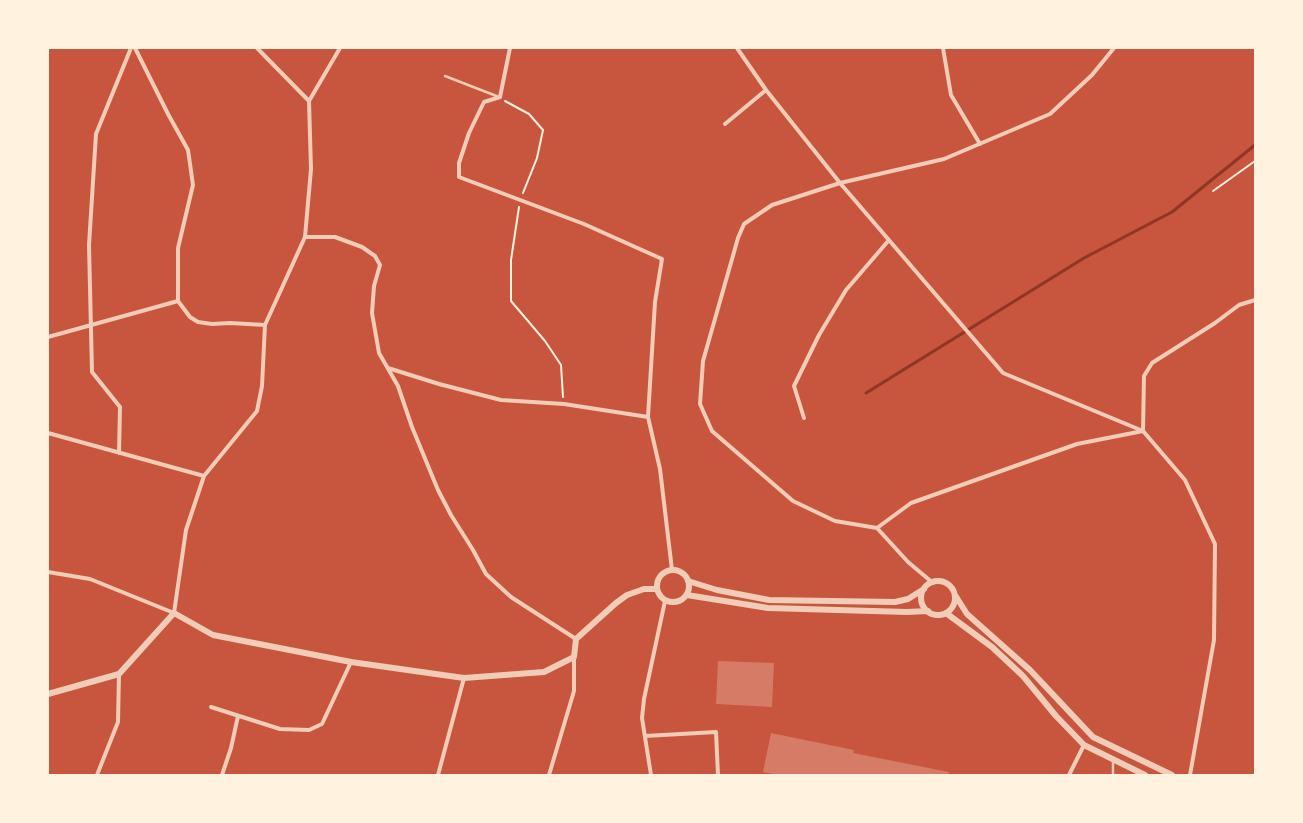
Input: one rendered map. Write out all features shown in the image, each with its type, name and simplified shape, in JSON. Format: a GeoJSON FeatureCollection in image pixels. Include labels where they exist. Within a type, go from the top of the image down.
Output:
{"type":"FeatureCollection","features":[{"type":"Feature","properties":{"kind":"street"},"geometry":{"type":"LineString","coordinates":[[119,453],[120,408],[92,372],[89,245],[96,134],[131,48]]}},
{"type":"Feature","properties":{"kind":"street"},"geometry":{"type":"LineString","coordinates":[[135,48],[188,150],[193,185],[178,248],[178,301],[190,317],[198,322],[212,324],[230,323],[265,325]]}},
{"type":"Feature","properties":{"kind":"street"},"geometry":{"type":"LineString","coordinates":[[257,48],[309,101]]}},
{"type":"Feature","properties":{"kind":"street"},"geometry":{"type":"LineString","coordinates":[[48,694],[119,674],[174,613],[186,530],[204,476],[257,411],[262,386],[265,325],[305,238],[311,169],[309,101],[340,48]]}},
{"type":"Feature","properties":{"kind":"street"},"geometry":{"type":"LineString","coordinates":[[510,48],[500,97],[484,102],[469,133],[458,163],[459,177],[521,199],[584,224],[662,259],[655,302],[648,417],[660,470],[672,570]]}},
{"type":"Feature","properties":{"kind":"street"},"geometry":{"type":"LineString","coordinates":[[737,48],[766,90],[840,183],[1003,372],[1143,431],[1185,480],[1215,544],[1214,640],[1190,775]]}},
{"type":"Feature","properties":{"kind":"street"},"geometry":{"type":"LineString","coordinates":[[943,48],[951,95],[980,144]]}},
{"type":"Feature","properties":{"kind":"street"},"geometry":{"type":"LineString","coordinates":[[933,583],[908,562],[877,528],[834,521],[793,501],[712,431],[700,404],[703,361],[736,245],[744,224],[772,205],[840,183],[944,159],[1050,114],[1092,75],[1114,48]]}},
{"type":"Feature","properties":{"kind":"street"},"geometry":{"type":"LineString","coordinates":[[725,124],[766,90]]}},
{"type":"Feature","properties":{"kind":"street"},"geometry":{"type":"LineString","coordinates":[[305,238],[335,238],[362,247],[375,256],[380,265],[374,286],[372,313],[379,353],[398,386],[412,426],[438,490],[451,515],[486,574],[511,596],[576,639]]}},
{"type":"Feature","properties":{"kind":"street"},"geometry":{"type":"LineString","coordinates":[[804,418],[794,386],[819,335],[846,290],[889,240]]}},
{"type":"Feature","properties":{"kind":"street"},"geometry":{"type":"LineString","coordinates":[[1143,431],[1144,376],[1152,363],[1195,336],[1239,305],[1255,300]]}},
{"type":"Feature","properties":{"kind":"street"},"geometry":{"type":"LineString","coordinates":[[48,337],[178,301]]}},
{"type":"Feature","properties":{"kind":"street"},"geometry":{"type":"LineString","coordinates":[[388,368],[439,384],[500,400],[564,404],[648,417]]}},
{"type":"Feature","properties":{"kind":"street"},"geometry":{"type":"LineString","coordinates":[[877,528],[912,503],[919,500],[1077,444],[1143,431]]}},
{"type":"Feature","properties":{"kind":"street"},"geometry":{"type":"LineString","coordinates":[[48,434],[204,476]]}},
{"type":"Feature","properties":{"kind":"street"},"geometry":{"type":"LineString","coordinates":[[672,570],[682,572],[688,581],[689,591],[683,599],[675,603],[665,601],[658,594],[656,589],[658,578],[666,571],[672,570]]}},
{"type":"Feature","properties":{"kind":"street"},"geometry":{"type":"LineString","coordinates":[[48,572],[90,579],[174,613],[213,635],[351,662],[464,678],[544,672],[574,657]]}},
{"type":"Feature","properties":{"kind":"street"},"geometry":{"type":"LineString","coordinates":[[688,581],[718,590],[769,600],[895,602],[908,599],[933,583],[944,583],[949,586],[967,614],[1030,670],[1093,738],[1172,775]]}},
{"type":"Feature","properties":{"kind":"street"},"geometry":{"type":"LineString","coordinates":[[549,775],[574,691],[574,657],[576,639],[616,603],[627,596],[644,589],[656,589]]}},
{"type":"Feature","properties":{"kind":"street"},"geometry":{"type":"LineString","coordinates":[[924,589],[922,600],[923,605],[928,611],[935,615],[946,614],[992,648],[1023,676],[1056,716],[1084,745],[1145,775]]}},
{"type":"Feature","properties":{"kind":"street"},"geometry":{"type":"LineString","coordinates":[[686,595],[768,608],[907,612],[928,611]]}},
{"type":"Feature","properties":{"kind":"street"},"geometry":{"type":"LineString","coordinates":[[946,614],[953,606],[955,595]]}},
{"type":"Feature","properties":{"kind":"street"},"geometry":{"type":"LineString","coordinates":[[651,775],[642,718],[644,699],[665,601]]}},
{"type":"Feature","properties":{"kind":"street"},"geometry":{"type":"LineString","coordinates":[[211,707],[280,729],[309,730],[322,724],[351,662]]}},
{"type":"Feature","properties":{"kind":"street"},"geometry":{"type":"LineString","coordinates":[[97,775],[118,722],[119,674]]}},
{"type":"Feature","properties":{"kind":"street"},"geometry":{"type":"LineString","coordinates":[[438,775],[464,678]]}},
{"type":"Feature","properties":{"kind":"street"},"geometry":{"type":"LineString","coordinates":[[222,775],[231,748],[238,716]]}},
{"type":"Feature","properties":{"kind":"street"},"geometry":{"type":"LineString","coordinates":[[645,736],[716,732],[718,775]]}},
{"type":"Feature","properties":{"kind":"street"},"geometry":{"type":"LineString","coordinates":[[1069,775],[1084,745]]}},
{"type":"Feature","properties":{"kind":"lane"},"geometry":{"type":"LineString","coordinates":[[445,76],[500,97]]}},
{"type":"Feature","properties":{"kind":"lane"},"geometry":{"type":"LineString","coordinates":[[1113,760],[1113,775]]}},
{"type":"Feature","properties":{"kind":"path"},"geometry":{"type":"LineString","coordinates":[[500,97],[529,114],[543,130],[537,158],[521,199],[510,260],[511,301],[545,341],[561,365],[564,404]]}},
{"type":"Feature","properties":{"kind":"path"},"geometry":{"type":"LineString","coordinates":[[1213,191],[1255,161]]}},
{"type":"Feature","properties":{"kind":"building"},"geometry":{"type":"Polygon","coordinates":[[[718,661],[774,663],[772,707],[716,704],[718,661]]]}},
{"type":"Feature","properties":{"kind":"building"},"geometry":{"type":"Polygon","coordinates":[[[771,733],[854,750],[853,753],[949,772],[948,775],[778,775],[763,772],[771,733]]]}},
{"type":"Feature","properties":{"kind":"waterway"},"geometry":{"type":"LineString","coordinates":[[866,393],[1084,258],[1172,212],[1255,145]]}}]}
